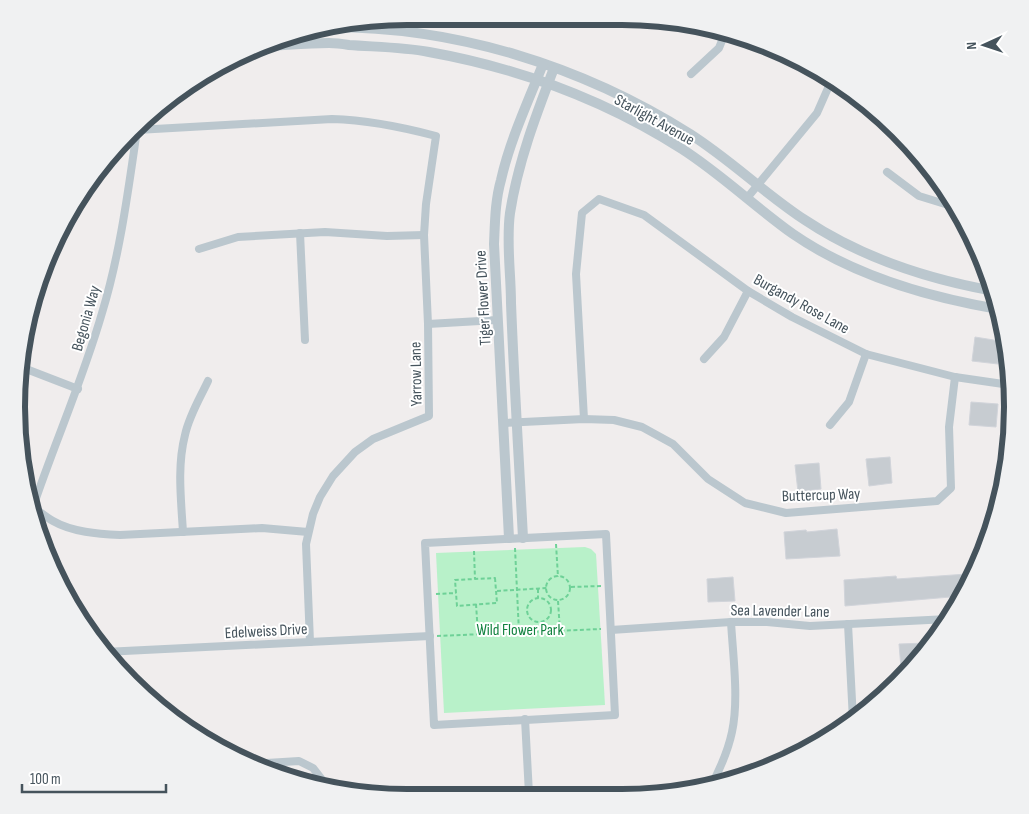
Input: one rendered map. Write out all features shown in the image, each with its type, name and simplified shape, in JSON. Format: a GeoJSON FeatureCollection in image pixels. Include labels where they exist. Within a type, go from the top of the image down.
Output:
{"type":"FeatureCollection","features":[{"type":"Feature","properties":{"kind":"street","name":"Starlight Avenue"},"geometry":{"type":"LineString","coordinates":[[360,28],[430,34],[500,49],[573,74],[636,102],[691,135],[804,220],[834,238],[868,255],[912,272],[986,289]]}},
{"type":"Feature","properties":{"kind":"street"},"geometry":{"type":"LineString","coordinates":[[328,33],[329,43]]}},
{"type":"Feature","properties":{"kind":"street"},"geometry":{"type":"LineString","coordinates":[[691,74],[719,48],[723,39]]}},
{"type":"Feature","properties":{"kind":"street","name":"Starlight Avenue"},"geometry":{"type":"LineString","coordinates":[[284,45],[329,43],[428,52],[496,66],[567,90],[628,118],[682,149],[795,235],[861,271],[923,293],[957,302],[991,308]]}},
{"type":"Feature","properties":{"kind":"street","name":"Tiger Flower Drive"},"geometry":{"type":"LineString","coordinates":[[515,538],[503,423],[494,244],[495,216],[500,181],[510,146],[543,64]]}},
{"type":"Feature","properties":{"kind":"street","name":"Tiger Flower Drive"},"geometry":{"type":"LineString","coordinates":[[515,538],[517,422],[509,239],[510,215],[523,156],[554,68]]}},
{"type":"Feature","properties":{"kind":"street"},"geometry":{"type":"LineString","coordinates":[[747,198],[817,113],[829,86]]}},
{"type":"Feature","properties":{"kind":"street","name":"Yarrow Lane"},"geometry":{"type":"LineString","coordinates":[[145,129],[332,119],[403,127],[436,136],[426,204],[424,235],[430,416],[373,439],[349,457],[332,476],[320,497],[308,532],[306,555],[310,642]]}},
{"type":"Feature","properties":{"kind":"street","name":"Begonia Way"},"geometry":{"type":"LineString","coordinates":[[36,499],[78,388],[103,312],[126,209],[135,139]]}},
{"type":"Feature","properties":{"kind":"street"},"geometry":{"type":"LineString","coordinates":[[887,172],[919,196],[946,204]]}},
{"type":"Feature","properties":{"kind":"street","name":"Burgandy Rose Lane"},"geometry":{"type":"LineString","coordinates":[[584,419],[576,274],[582,213],[600,200],[644,215],[748,291],[792,317],[866,354],[955,377],[1003,384]]}},
{"type":"Feature","properties":{"kind":"street"},"geometry":{"type":"LineString","coordinates":[[199,250],[238,237],[325,232],[387,236],[424,235]]}},
{"type":"Feature","properties":{"kind":"street"},"geometry":{"type":"LineString","coordinates":[[300,233],[304,340]]}},
{"type":"Feature","properties":{"kind":"street"},"geometry":{"type":"LineString","coordinates":[[704,359],[724,337],[748,291]]}},
{"type":"Feature","properties":{"kind":"street"},"geometry":{"type":"LineString","coordinates":[[428,324],[497,320]]}},
{"type":"Feature","properties":{"kind":"street"},"geometry":{"type":"LineString","coordinates":[[830,425],[849,402],[866,354]]}},
{"type":"Feature","properties":{"kind":"street"},"geometry":{"type":"LineString","coordinates":[[27,370],[78,388]]}},
{"type":"Feature","properties":{"kind":"street","name":"Buttercup Way"},"geometry":{"type":"LineString","coordinates":[[503,423],[584,419],[614,420],[642,427],[673,444],[708,479],[745,503],[786,513],[937,501],[951,488],[949,427],[955,377]]}},
{"type":"Feature","properties":{"kind":"street"},"geometry":{"type":"LineString","coordinates":[[208,381],[188,426],[182,447],[180,478],[183,532],[262,528],[308,532]]}},
{"type":"Feature","properties":{"kind":"street","name":"Begonia Way"},"geometry":{"type":"LineString","coordinates":[[40,512],[54,522],[98,534],[120,535],[183,532]]}},
{"type":"Feature","properties":{"kind":"street"},"geometry":{"type":"LineString","coordinates":[[606,534],[615,715],[434,725],[425,543],[556,537],[606,534]]}},
{"type":"Feature","properties":{"kind":"street","name":"Sea Lavender Lane"},"geometry":{"type":"LineString","coordinates":[[611,630],[732,622],[767,622],[810,626],[940,619]]}},
{"type":"Feature","properties":{"kind":"street"},"geometry":{"type":"LineString","coordinates":[[714,778],[725,758],[735,710],[732,622]]}},
{"type":"Feature","properties":{"kind":"street"},"geometry":{"type":"LineString","coordinates":[[848,624],[853,712]]}},
{"type":"Feature","properties":{"kind":"street","name":"Edelweiss Drive"},"geometry":{"type":"LineString","coordinates":[[114,652],[430,636]]}},
{"type":"Feature","properties":{"kind":"street"},"geometry":{"type":"LineString","coordinates":[[525,719],[528,789]]}},
{"type":"Feature","properties":{"kind":"street"},"geometry":{"type":"LineString","coordinates":[[268,763],[299,761],[313,768],[322,779]]}},
{"type":"Feature","properties":{"kind":"path"},"geometry":{"type":"LineString","coordinates":[[556,537],[558,577]]}},
{"type":"Feature","properties":{"kind":"path"},"geometry":{"type":"LineString","coordinates":[[515,538],[519,633]]}},
{"type":"Feature","properties":{"kind":"path"},"geometry":{"type":"LineString","coordinates":[[474,551],[475,579]]}},
{"type":"Feature","properties":{"kind":"path"},"geometry":{"type":"LineString","coordinates":[[558,577],[565,579],[570,588],[568,596],[558,600],[550,597],[547,588],[550,580],[558,577]]}},
{"type":"Feature","properties":{"kind":"path"},"geometry":{"type":"LineString","coordinates":[[495,578],[497,603],[456,606],[455,580],[475,579],[495,578]]}},
{"type":"Feature","properties":{"kind":"path"},"geometry":{"type":"LineString","coordinates":[[570,588],[608,586]]}},
{"type":"Feature","properties":{"kind":"path"},"geometry":{"type":"LineString","coordinates":[[496,591],[547,588]]}},
{"type":"Feature","properties":{"kind":"path"},"geometry":{"type":"LineString","coordinates":[[538,589],[538,598]]}},
{"type":"Feature","properties":{"kind":"path"},"geometry":{"type":"LineString","coordinates":[[428,594],[456,593]]}},
{"type":"Feature","properties":{"kind":"path"},"geometry":{"type":"LineString","coordinates":[[538,598],[548,601],[551,609],[547,620],[540,622],[532,620],[527,614],[528,606],[533,600],[538,598]]}},
{"type":"Feature","properties":{"kind":"path"},"geometry":{"type":"LineString","coordinates":[[558,600],[560,631]]}},
{"type":"Feature","properties":{"kind":"path"},"geometry":{"type":"LineString","coordinates":[[476,604],[478,634]]}},
{"type":"Feature","properties":{"kind":"path"},"geometry":{"type":"LineString","coordinates":[[551,609],[559,609]]}},
{"type":"Feature","properties":{"kind":"path"},"geometry":{"type":"LineString","coordinates":[[430,636],[601,629]]}},
{"type":"Feature","properties":{"kind":"green space","name":"Wild Flower Park"},"geometry":{"type":"Polygon","coordinates":[[[585,547],[591,549],[596,554],[605,705],[444,713],[436,553],[585,547]]]}},
{"type":"Feature","properties":{"kind":"building"},"geometry":{"type":"Polygon","coordinates":[[[975,337],[998,341],[1001,363],[998,362],[998,364],[972,361],[975,337]]]}},
{"type":"Feature","properties":{"kind":"building"},"geometry":{"type":"Polygon","coordinates":[[[971,402],[998,404],[996,427],[969,425],[971,402]]]}},
{"type":"Feature","properties":{"kind":"building"},"geometry":{"type":"Polygon","coordinates":[[[890,457],[892,483],[869,486],[866,459],[890,457]]]}},
{"type":"Feature","properties":{"kind":"building"},"geometry":{"type":"Polygon","coordinates":[[[819,463],[821,489],[798,492],[795,465],[819,463]]]}},
{"type":"Feature","properties":{"kind":"building"},"geometry":{"type":"Polygon","coordinates":[[[837,529],[840,556],[786,559],[784,532],[837,529]]]}},
{"type":"Feature","properties":{"kind":"building"},"geometry":{"type":"Polygon","coordinates":[[[966,574],[954,597],[845,606],[844,580],[896,576],[897,579],[966,574]]]}},
{"type":"Feature","properties":{"kind":"building"},"geometry":{"type":"Polygon","coordinates":[[[733,577],[735,601],[708,602],[707,579],[733,577]]]}},
{"type":"Feature","properties":{"kind":"building"},"geometry":{"type":"Polygon","coordinates":[[[922,643],[901,668],[899,644],[922,643]]]}}]}
